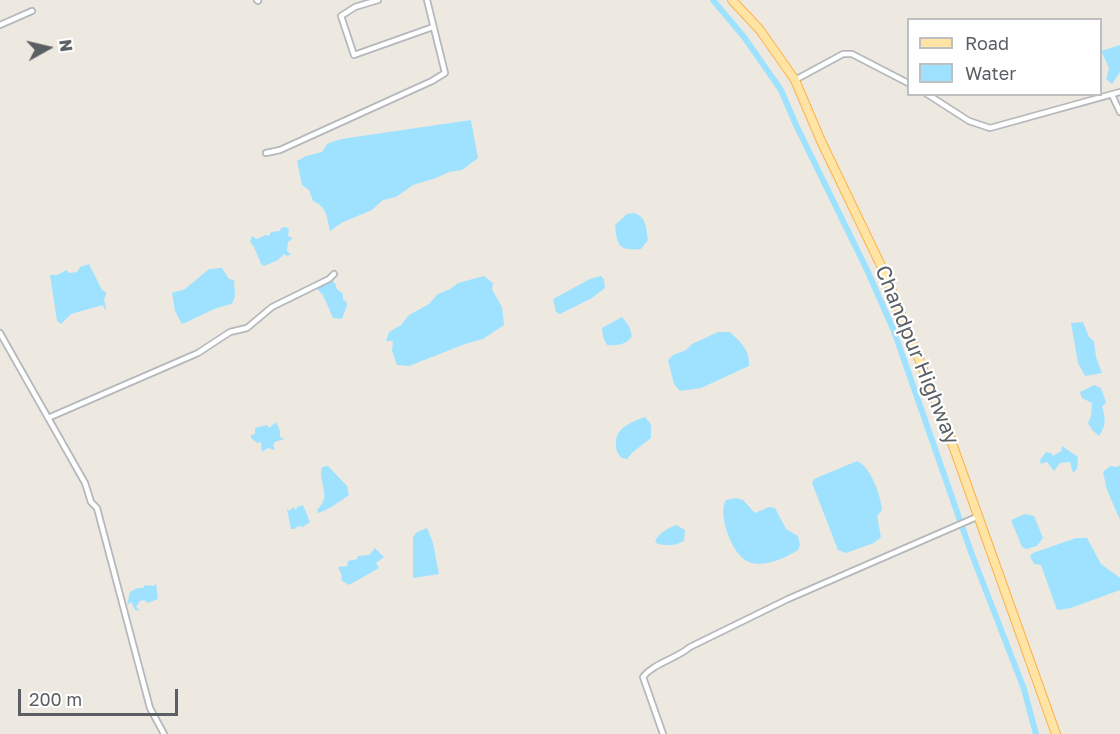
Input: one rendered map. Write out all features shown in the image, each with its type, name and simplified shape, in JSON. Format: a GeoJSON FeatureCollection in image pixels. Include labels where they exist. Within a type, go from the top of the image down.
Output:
{"type":"FeatureCollection","features":[{"type":"Feature","properties":{"kind":"main road","name":"Chandpur Highway"},"geometry":{"type":"LineString","coordinates":[[732,0],[760,30],[795,80],[821,141],[885,274],[943,418],[976,517],[1056,734]]}},
{"type":"Feature","properties":{"kind":"street"},"geometry":{"type":"LineString","coordinates":[[378,0],[355,7],[341,16],[354,56],[432,27]]}},
{"type":"Feature","properties":{"kind":"street"},"geometry":{"type":"LineString","coordinates":[[266,153],[280,150],[445,74],[426,0]]}},
{"type":"Feature","properties":{"kind":"street"},"geometry":{"type":"LineString","coordinates":[[0,25],[32,11]]}},
{"type":"Feature","properties":{"kind":"street"},"geometry":{"type":"LineString","coordinates":[[795,80],[843,54],[852,54],[907,82]]}},
{"type":"Feature","properties":{"kind":"street"},"geometry":{"type":"LineString","coordinates":[[930,96],[969,121],[990,128],[1120,92]]}},
{"type":"Feature","properties":{"kind":"street"},"geometry":{"type":"LineString","coordinates":[[1112,95],[1120,112]]}},
{"type":"Feature","properties":{"kind":"street"},"geometry":{"type":"LineString","coordinates":[[48,418],[198,353],[230,332],[247,328],[272,307],[329,279],[333,274]]}},
{"type":"Feature","properties":{"kind":"street"},"geometry":{"type":"LineString","coordinates":[[0,333],[85,483],[91,502],[97,508],[150,708],[164,734]]}},
{"type":"Feature","properties":{"kind":"street"},"geometry":{"type":"LineString","coordinates":[[663,734],[643,677],[648,670],[788,599],[976,517]]}},
{"type":"Feature","properties":{"kind":"water"},"geometry":{"type":"Polygon","coordinates":[[[1120,45],[1120,72],[1112,84],[1106,79],[1109,68],[1102,51],[1120,45]]]}},
{"type":"Feature","properties":{"kind":"water"},"geometry":{"type":"Polygon","coordinates":[[[471,120],[478,158],[462,170],[449,172],[413,185],[396,197],[383,200],[372,210],[343,222],[330,231],[324,209],[313,201],[309,190],[302,185],[297,161],[322,152],[327,144],[341,139],[471,120]]]}},
{"type":"Feature","properties":{"kind":"water"},"geometry":{"type":"Polygon","coordinates":[[[634,213],[644,220],[646,227],[648,240],[641,249],[624,248],[620,246],[617,238],[615,225],[627,214],[634,213]]]}},
{"type":"Feature","properties":{"kind":"water"},"geometry":{"type":"Polygon","coordinates":[[[281,228],[289,229],[288,236],[292,239],[288,242],[287,251],[291,255],[284,254],[278,260],[264,266],[250,242],[252,236],[257,239],[265,235],[269,236],[271,232],[280,231],[281,228]]]}},
{"type":"Feature","properties":{"kind":"water"},"geometry":{"type":"Polygon","coordinates":[[[89,264],[102,290],[106,292],[104,299],[106,309],[103,305],[71,314],[61,324],[57,321],[50,275],[57,275],[67,270],[69,273],[77,272],[80,267],[89,264]]]}},
{"type":"Feature","properties":{"kind":"water"},"geometry":{"type":"Polygon","coordinates":[[[222,268],[229,279],[234,280],[235,296],[232,304],[182,324],[175,311],[172,293],[185,289],[209,269],[222,268]]]}},
{"type":"Feature","properties":{"kind":"water"},"geometry":{"type":"Polygon","coordinates":[[[484,276],[493,283],[492,289],[502,307],[504,325],[483,339],[409,366],[397,365],[392,351],[393,341],[386,341],[389,332],[401,325],[409,315],[429,304],[438,294],[458,283],[484,276]]]}},
{"type":"Feature","properties":{"kind":"water"},"geometry":{"type":"Polygon","coordinates":[[[601,276],[604,279],[605,288],[592,298],[560,314],[556,312],[553,299],[590,279],[601,276]]]}},
{"type":"Feature","properties":{"kind":"water"},"geometry":{"type":"Polygon","coordinates":[[[333,281],[336,288],[343,294],[343,300],[347,305],[342,319],[333,318],[323,295],[316,288],[333,281]]]}},
{"type":"Feature","properties":{"kind":"water"},"geometry":{"type":"Polygon","coordinates":[[[622,317],[629,326],[632,336],[621,344],[607,345],[602,328],[622,317]]]}},
{"type":"Feature","properties":{"kind":"water"},"geometry":{"type":"Polygon","coordinates":[[[1083,322],[1089,337],[1094,341],[1096,357],[1102,373],[1085,376],[1078,363],[1071,323],[1083,322]]]}},
{"type":"Feature","properties":{"kind":"water"},"geometry":{"type":"Polygon","coordinates":[[[718,332],[730,332],[741,343],[748,355],[749,366],[701,388],[680,391],[674,384],[668,360],[692,344],[718,332]]]}},
{"type":"Feature","properties":{"kind":"water"},"geometry":{"type":"Polygon","coordinates":[[[1094,385],[1101,388],[1106,402],[1102,407],[1105,422],[1099,436],[1088,423],[1092,403],[1082,398],[1080,392],[1094,385]]]}},
{"type":"Feature","properties":{"kind":"water"},"geometry":{"type":"Polygon","coordinates":[[[645,417],[651,424],[651,438],[627,459],[622,458],[616,450],[618,435],[624,427],[645,417]]]}},
{"type":"Feature","properties":{"kind":"water"},"geometry":{"type":"Polygon","coordinates":[[[276,422],[280,437],[284,439],[275,442],[273,445],[275,450],[268,448],[262,452],[261,442],[257,443],[251,435],[255,434],[255,428],[267,425],[269,428],[276,422]]]}},
{"type":"Feature","properties":{"kind":"water"},"geometry":{"type":"Polygon","coordinates":[[[1062,446],[1078,457],[1077,469],[1073,473],[1070,462],[1060,463],[1054,471],[1047,462],[1041,464],[1040,460],[1046,452],[1053,456],[1061,451],[1062,446]]]}},
{"type":"Feature","properties":{"kind":"water"},"geometry":{"type":"Polygon","coordinates":[[[857,461],[871,475],[880,497],[882,510],[877,516],[881,537],[874,543],[846,553],[838,550],[812,483],[814,479],[857,461]]]}},
{"type":"Feature","properties":{"kind":"water"},"geometry":{"type":"Polygon","coordinates":[[[1120,465],[1120,520],[1107,490],[1103,472],[1110,466],[1120,465]]]}},
{"type":"Feature","properties":{"kind":"water"},"geometry":{"type":"Polygon","coordinates":[[[328,466],[347,486],[349,495],[318,513],[317,510],[324,498],[322,467],[328,466]]]}},
{"type":"Feature","properties":{"kind":"water"},"geometry":{"type":"Polygon","coordinates":[[[736,498],[743,500],[755,513],[769,507],[775,508],[786,529],[798,536],[800,545],[798,550],[781,559],[761,564],[749,562],[743,558],[732,543],[723,515],[726,500],[736,498]]]}},
{"type":"Feature","properties":{"kind":"water"},"geometry":{"type":"Polygon","coordinates":[[[303,505],[310,522],[303,527],[291,529],[287,509],[290,511],[293,507],[296,510],[297,507],[303,505]]]}},
{"type":"Feature","properties":{"kind":"water"},"geometry":{"type":"Polygon","coordinates":[[[1025,514],[1034,516],[1043,538],[1037,546],[1026,549],[1022,547],[1011,520],[1025,514]]]}},
{"type":"Feature","properties":{"kind":"water"},"geometry":{"type":"Polygon","coordinates":[[[676,525],[685,530],[684,541],[669,545],[655,542],[661,534],[676,525]]]}},
{"type":"Feature","properties":{"kind":"water"},"geometry":{"type":"Polygon","coordinates":[[[427,528],[433,543],[439,574],[413,578],[413,537],[417,532],[427,528]]]}},
{"type":"Feature","properties":{"kind":"water"},"geometry":{"type":"Polygon","coordinates":[[[1076,538],[1087,538],[1101,564],[1120,578],[1120,590],[1071,608],[1057,610],[1041,565],[1034,564],[1030,556],[1076,538]]]}},
{"type":"Feature","properties":{"kind":"water"},"geometry":{"type":"Polygon","coordinates":[[[375,548],[384,557],[376,563],[379,568],[349,585],[341,580],[342,576],[338,567],[347,566],[348,561],[357,559],[358,556],[369,555],[375,548]]]}},
{"type":"Feature","properties":{"kind":"water"},"geometry":{"type":"Polygon","coordinates":[[[156,583],[158,599],[148,603],[144,600],[140,601],[136,607],[140,611],[135,610],[131,602],[127,605],[130,592],[143,588],[145,585],[154,586],[156,583]]]}},
{"type":"Feature","properties":{"kind":"waterway"},"geometry":{"type":"LineString","coordinates":[[713,0],[744,37],[781,90],[894,331],[971,552],[1024,689],[1036,734]]}}]}
